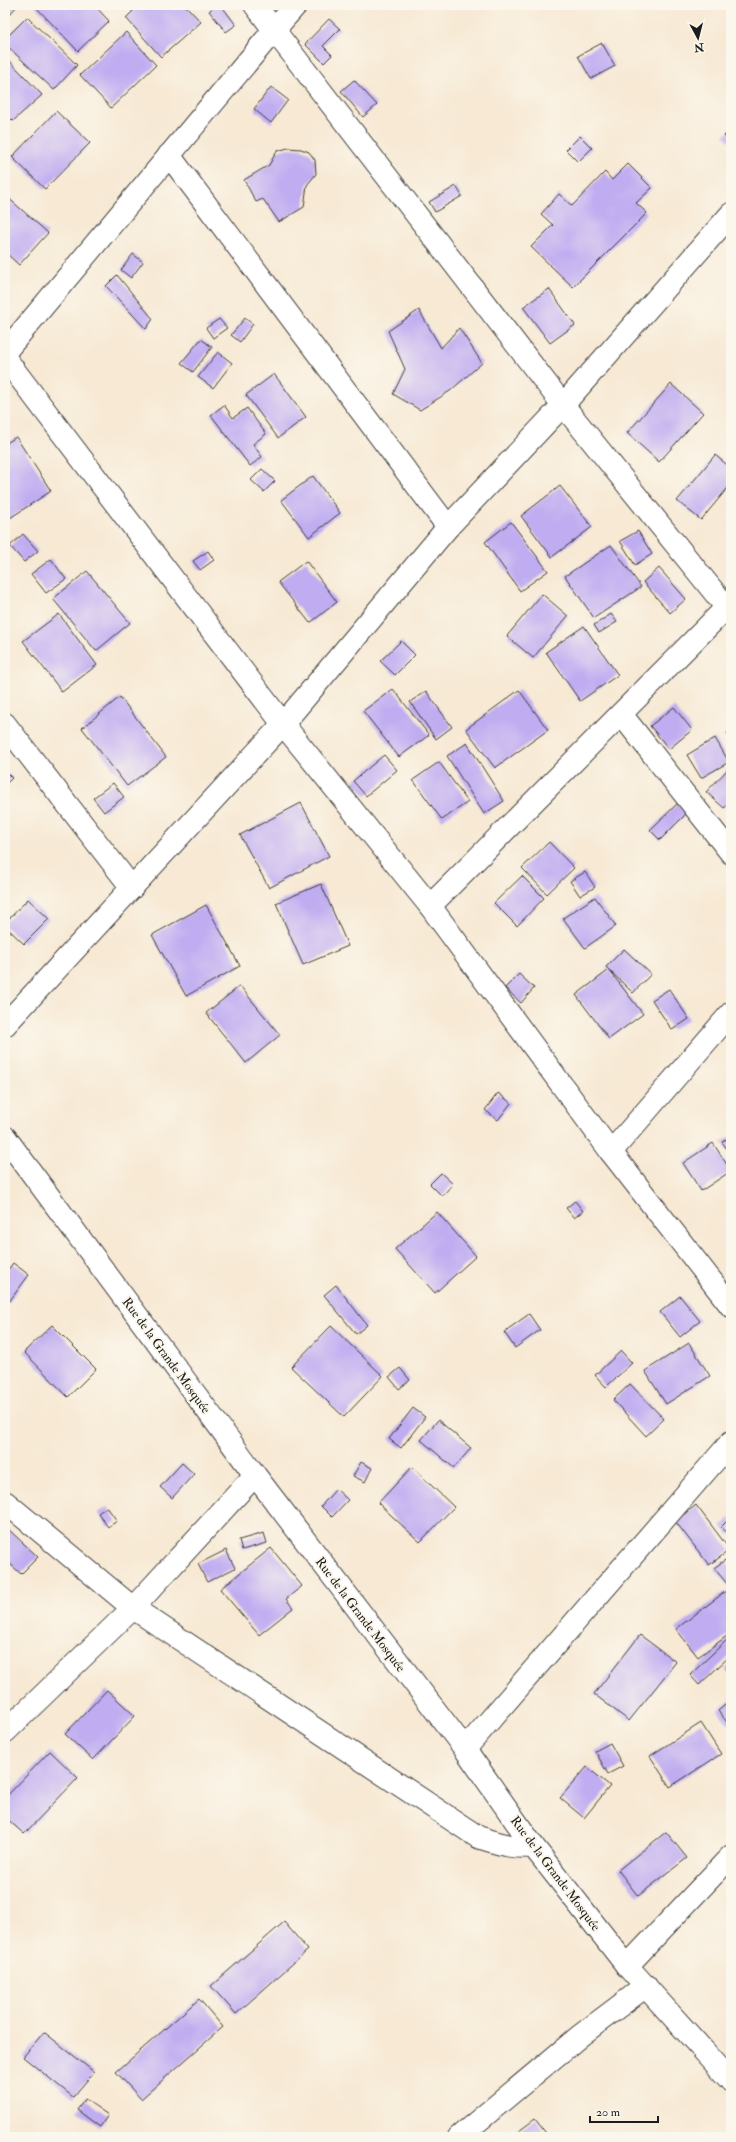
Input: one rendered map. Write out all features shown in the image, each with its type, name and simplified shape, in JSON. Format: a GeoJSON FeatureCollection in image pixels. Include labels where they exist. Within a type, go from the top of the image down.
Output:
{"type":"FeatureCollection","features":[{"type":"Feature","properties":{"kind":"street"},"geometry":{"type":"LineString","coordinates":[[255,5],[563,405],[729,606],[430,906]]}},
{"type":"Feature","properties":{"kind":"street"},"geometry":{"type":"LineString","coordinates":[[9,339],[169,155],[296,5]]}},
{"type":"Feature","properties":{"kind":"street"},"geometry":{"type":"LineString","coordinates":[[169,155],[448,527]]}},
{"type":"Feature","properties":{"kind":"street"},"geometry":{"type":"LineString","coordinates":[[5,1025],[283,724],[448,527],[563,405],[731,214]]}},
{"type":"Feature","properties":{"kind":"street"},"geometry":{"type":"LineString","coordinates":[[5,358],[283,724],[430,906],[611,1152],[731,1306]]}},
{"type":"Feature","properties":{"kind":"street"},"geometry":{"type":"LineString","coordinates":[[622,714],[731,853]]}},
{"type":"Feature","properties":{"kind":"street"},"geometry":{"type":"LineString","coordinates":[[5,724],[132,888]]}},
{"type":"Feature","properties":{"kind":"street"},"geometry":{"type":"LineString","coordinates":[[611,1152],[731,1013]]}},
{"type":"Feature","properties":{"kind":"street","name":"Rue de la Grande Mosquée"},"geometry":{"type":"LineString","coordinates":[[5,1137],[255,1475],[465,1749],[533,1846],[627,1966],[731,2081]]}},
{"type":"Feature","properties":{"kind":"street"},"geometry":{"type":"LineString","coordinates":[[465,1749],[731,1442]]}},
{"type":"Feature","properties":{"kind":"street"},"geometry":{"type":"LineString","coordinates":[[5,1732],[133,1608],[255,1475]]}},
{"type":"Feature","properties":{"kind":"street"},"geometry":{"type":"LineString","coordinates":[[5,1502],[133,1608],[478,1837],[512,1847],[533,1846]]}},
{"type":"Feature","properties":{"kind":"street"},"geometry":{"type":"LineString","coordinates":[[627,1966],[731,1856]]}},
{"type":"Feature","properties":{"kind":"street"},"geometry":{"type":"LineString","coordinates":[[459,2137],[581,2035],[646,1986]]}},
{"type":"Feature","properties":{"kind":"building"},"geometry":{"type":"Polygon","coordinates":[[[5,5],[18,5],[9,15],[5,11],[5,5]]]}},
{"type":"Feature","properties":{"kind":"building"},"geometry":{"type":"Polygon","coordinates":[[[34,5],[94,5],[109,21],[78,51],[34,5]]]}},
{"type":"Feature","properties":{"kind":"building"},"geometry":{"type":"Polygon","coordinates":[[[127,5],[185,5],[201,22],[161,57],[126,18],[133,11],[127,5]]]}},
{"type":"Feature","properties":{"kind":"building"},"geometry":{"type":"Polygon","coordinates":[[[217,5],[221,5],[236,25],[226,32],[209,11],[217,5]]]}},
{"type":"Feature","properties":{"kind":"building"},"geometry":{"type":"Polygon","coordinates":[[[27,17],[77,65],[54,90],[5,44],[5,39],[27,17]]]}},
{"type":"Feature","properties":{"kind":"building"},"geometry":{"type":"Polygon","coordinates":[[[329,19],[340,29],[323,46],[332,55],[324,63],[305,44],[329,19]]]}},
{"type":"Feature","properties":{"kind":"building"},"geometry":{"type":"Polygon","coordinates":[[[126,32],[156,65],[111,108],[80,75],[126,32]]]}},
{"type":"Feature","properties":{"kind":"building"},"geometry":{"type":"Polygon","coordinates":[[[602,43],[615,66],[591,79],[578,56],[602,43]]]}},
{"type":"Feature","properties":{"kind":"building"},"geometry":{"type":"Polygon","coordinates":[[[5,56],[42,95],[13,121],[5,113],[5,56]]]}},
{"type":"Feature","properties":{"kind":"building"},"geometry":{"type":"Polygon","coordinates":[[[354,80],[377,105],[363,117],[341,91],[354,80]]]}},
{"type":"Feature","properties":{"kind":"building"},"geometry":{"type":"Polygon","coordinates":[[[271,87],[288,100],[271,123],[254,109],[271,87]]]}},
{"type":"Feature","properties":{"kind":"building"},"geometry":{"type":"Polygon","coordinates":[[[56,111],[90,143],[45,189],[12,157],[56,111]]]}},
{"type":"Feature","properties":{"kind":"building"},"geometry":{"type":"Polygon","coordinates":[[[731,129],[731,142],[724,136],[731,129]]]}},
{"type":"Feature","properties":{"kind":"building"},"geometry":{"type":"Polygon","coordinates":[[[580,136],[592,148],[578,162],[566,150],[580,136]]]}},
{"type":"Feature","properties":{"kind":"building"},"geometry":{"type":"Polygon","coordinates":[[[288,148],[301,149],[309,152],[315,160],[316,174],[307,185],[304,207],[279,222],[263,199],[256,202],[244,180],[269,165],[277,151],[288,148]]]}},
{"type":"Feature","properties":{"kind":"building"},"geometry":{"type":"Polygon","coordinates":[[[628,164],[652,188],[636,203],[647,213],[573,287],[531,247],[553,225],[541,214],[559,194],[572,206],[605,172],[612,180],[628,164]]]}},
{"type":"Feature","properties":{"kind":"building"},"geometry":{"type":"Polygon","coordinates":[[[456,186],[462,196],[435,212],[429,202],[456,186]]]}},
{"type":"Feature","properties":{"kind":"building"},"geometry":{"type":"Polygon","coordinates":[[[5,195],[48,233],[19,265],[5,252],[5,195]]]}},
{"type":"Feature","properties":{"kind":"building"},"geometry":{"type":"Polygon","coordinates":[[[133,254],[143,262],[131,278],[121,270],[133,254]]]}},
{"type":"Feature","properties":{"kind":"building"},"geometry":{"type":"Polygon","coordinates":[[[117,275],[153,319],[146,329],[106,286],[117,275]]]}},
{"type":"Feature","properties":{"kind":"building"},"geometry":{"type":"Polygon","coordinates":[[[549,289],[575,325],[550,343],[523,307],[549,289]]]}},
{"type":"Feature","properties":{"kind":"building"},"geometry":{"type":"Polygon","coordinates":[[[419,310],[441,348],[459,328],[482,363],[450,391],[420,410],[393,394],[405,369],[388,331],[419,310]]]}},
{"type":"Feature","properties":{"kind":"building"},"geometry":{"type":"Polygon","coordinates":[[[245,318],[253,324],[240,342],[231,335],[245,318]]]}},
{"type":"Feature","properties":{"kind":"building"},"geometry":{"type":"Polygon","coordinates":[[[219,319],[227,328],[213,338],[206,328],[219,319]]]}},
{"type":"Feature","properties":{"kind":"building"},"geometry":{"type":"Polygon","coordinates":[[[201,339],[212,347],[193,372],[181,363],[201,339]]]}},
{"type":"Feature","properties":{"kind":"building"},"geometry":{"type":"Polygon","coordinates":[[[218,352],[232,363],[213,388],[198,377],[218,352]]]}},
{"type":"Feature","properties":{"kind":"building"},"geometry":{"type":"Polygon","coordinates":[[[274,374],[306,417],[278,438],[246,395],[274,374]]]}},
{"type":"Feature","properties":{"kind":"building"},"geometry":{"type":"Polygon","coordinates":[[[671,384],[703,413],[659,462],[627,433],[671,384]]]}},
{"type":"Feature","properties":{"kind":"building"},"geometry":{"type":"Polygon","coordinates":[[[224,405],[233,418],[247,408],[266,434],[253,444],[262,457],[250,466],[211,415],[224,405]]]}},
{"type":"Feature","properties":{"kind":"building"},"geometry":{"type":"Polygon","coordinates":[[[16,437],[51,491],[7,520],[5,518],[5,444],[16,437]]]}},
{"type":"Feature","properties":{"kind":"building"},"geometry":{"type":"Polygon","coordinates":[[[715,455],[731,468],[731,484],[701,520],[677,501],[715,455]]]}},
{"type":"Feature","properties":{"kind":"building"},"geometry":{"type":"Polygon","coordinates":[[[262,469],[275,481],[264,492],[251,480],[262,469]]]}},
{"type":"Feature","properties":{"kind":"building"},"geometry":{"type":"Polygon","coordinates":[[[313,476],[340,513],[309,537],[281,500],[313,476]]]}},
{"type":"Feature","properties":{"kind":"building"},"geometry":{"type":"Polygon","coordinates":[[[560,486],[592,527],[552,557],[521,516],[560,486]]]}},
{"type":"Feature","properties":{"kind":"building"},"geometry":{"type":"Polygon","coordinates":[[[511,522],[548,571],[520,591],[485,542],[511,522]]]}},
{"type":"Feature","properties":{"kind":"building"},"geometry":{"type":"Polygon","coordinates":[[[638,531],[652,554],[635,565],[620,541],[638,531]]]}},
{"type":"Feature","properties":{"kind":"building"},"geometry":{"type":"Polygon","coordinates":[[[23,534],[38,551],[24,562],[10,546],[23,534]]]}},
{"type":"Feature","properties":{"kind":"building"},"geometry":{"type":"Polygon","coordinates":[[[611,545],[641,587],[594,618],[565,576],[611,545]]]}},
{"type":"Feature","properties":{"kind":"building"},"geometry":{"type":"Polygon","coordinates":[[[208,551],[214,560],[200,570],[193,561],[208,551]]]}},
{"type":"Feature","properties":{"kind":"building"},"geometry":{"type":"Polygon","coordinates":[[[51,559],[66,579],[46,593],[31,574],[51,559]]]}},
{"type":"Feature","properties":{"kind":"building"},"geometry":{"type":"Polygon","coordinates":[[[306,561],[337,602],[310,623],[278,582],[306,561]]]}},
{"type":"Feature","properties":{"kind":"building"},"geometry":{"type":"Polygon","coordinates":[[[659,568],[686,599],[670,613],[643,582],[659,568]]]}},
{"type":"Feature","properties":{"kind":"building"},"geometry":{"type":"Polygon","coordinates":[[[87,571],[130,623],[96,651],[53,599],[87,571]]]}},
{"type":"Feature","properties":{"kind":"building"},"geometry":{"type":"Polygon","coordinates":[[[542,594],[568,616],[533,658],[507,636],[542,594]]]}},
{"type":"Feature","properties":{"kind":"building"},"geometry":{"type":"Polygon","coordinates":[[[59,614],[97,665],[62,692],[23,641],[59,614]]]}},
{"type":"Feature","properties":{"kind":"building"},"geometry":{"type":"Polygon","coordinates":[[[611,614],[617,622],[599,633],[594,625],[611,614]]]}},
{"type":"Feature","properties":{"kind":"building"},"geometry":{"type":"Polygon","coordinates":[[[584,626],[618,675],[580,701],[546,652],[584,626]]]}},
{"type":"Feature","properties":{"kind":"building"},"geometry":{"type":"Polygon","coordinates":[[[401,641],[415,655],[395,675],[380,661],[401,641]]]}},
{"type":"Feature","properties":{"kind":"building"},"geometry":{"type":"Polygon","coordinates":[[[393,689],[429,735],[399,757],[363,711],[393,689]]]}},
{"type":"Feature","properties":{"kind":"building"},"geometry":{"type":"Polygon","coordinates":[[[519,690],[548,730],[495,768],[466,729],[519,690]]]}},
{"type":"Feature","properties":{"kind":"building"},"geometry":{"type":"Polygon","coordinates":[[[426,691],[452,727],[436,739],[410,702],[426,691]]]}},
{"type":"Feature","properties":{"kind":"building"},"geometry":{"type":"Polygon","coordinates":[[[120,697],[166,757],[127,786],[82,728],[120,697]]]}},
{"type":"Feature","properties":{"kind":"building"},"geometry":{"type":"Polygon","coordinates":[[[674,707],[692,730],[669,749],[650,726],[674,707]]]}},
{"type":"Feature","properties":{"kind":"building"},"geometry":{"type":"Polygon","coordinates":[[[731,730],[731,739],[727,733],[731,730]]]}},
{"type":"Feature","properties":{"kind":"building"},"geometry":{"type":"Polygon","coordinates":[[[715,738],[729,762],[701,778],[687,755],[715,738]]]}},
{"type":"Feature","properties":{"kind":"building"},"geometry":{"type":"Polygon","coordinates":[[[467,743],[504,801],[484,814],[447,756],[467,743]]]}},
{"type":"Feature","properties":{"kind":"building"},"geometry":{"type":"Polygon","coordinates":[[[384,755],[397,770],[366,796],[353,781],[384,755]]]}},
{"type":"Feature","properties":{"kind":"building"},"geometry":{"type":"Polygon","coordinates":[[[439,762],[468,802],[442,820],[413,780],[439,762]]]}},
{"type":"Feature","properties":{"kind":"building"},"geometry":{"type":"Polygon","coordinates":[[[731,766],[731,801],[724,808],[706,792],[731,766]]]}},
{"type":"Feature","properties":{"kind":"building"},"geometry":{"type":"Polygon","coordinates":[[[5,771],[12,778],[5,785],[5,771]]]}},
{"type":"Feature","properties":{"kind":"building"},"geometry":{"type":"Polygon","coordinates":[[[113,783],[124,797],[104,812],[93,798],[113,783]]]}},
{"type":"Feature","properties":{"kind":"building"},"geometry":{"type":"Polygon","coordinates":[[[301,803],[329,856],[269,888],[240,835],[301,803]]]}},
{"type":"Feature","properties":{"kind":"building"},"geometry":{"type":"Polygon","coordinates":[[[678,803],[687,813],[660,840],[650,830],[678,803]]]}},
{"type":"Feature","properties":{"kind":"building"},"geometry":{"type":"Polygon","coordinates":[[[549,842],[574,868],[547,894],[522,868],[549,842]]]}},
{"type":"Feature","properties":{"kind":"building"},"geometry":{"type":"Polygon","coordinates":[[[585,872],[595,887],[580,896],[570,881],[585,872]]]}},
{"type":"Feature","properties":{"kind":"building"},"geometry":{"type":"Polygon","coordinates":[[[522,876],[544,898],[517,926],[494,903],[522,876]]]}},
{"type":"Feature","properties":{"kind":"building"},"geometry":{"type":"Polygon","coordinates":[[[321,884],[348,946],[303,965],[276,903],[321,884]]]}},
{"type":"Feature","properties":{"kind":"building"},"geometry":{"type":"Polygon","coordinates":[[[595,897],[616,926],[585,948],[563,918],[595,897]]]}},
{"type":"Feature","properties":{"kind":"building"},"geometry":{"type":"Polygon","coordinates":[[[28,899],[49,919],[24,944],[5,926],[5,923],[28,899]]]}},
{"type":"Feature","properties":{"kind":"building"},"geometry":{"type":"Polygon","coordinates":[[[206,905],[240,966],[186,996],[152,935],[206,905]]]}},
{"type":"Feature","properties":{"kind":"building"},"geometry":{"type":"Polygon","coordinates":[[[624,949],[651,974],[633,993],[606,967],[624,949]]]}},
{"type":"Feature","properties":{"kind":"building"},"geometry":{"type":"Polygon","coordinates":[[[609,970],[643,1014],[609,1039],[576,995],[609,970]]]}},
{"type":"Feature","properties":{"kind":"building"},"geometry":{"type":"Polygon","coordinates":[[[519,974],[534,988],[521,1003],[505,988],[519,974]]]}},
{"type":"Feature","properties":{"kind":"building"},"geometry":{"type":"Polygon","coordinates":[[[240,986],[280,1035],[246,1063],[206,1013],[240,986]]]}},
{"type":"Feature","properties":{"kind":"building"},"geometry":{"type":"Polygon","coordinates":[[[669,989],[689,1019],[672,1030],[652,1000],[669,989]]]}},
{"type":"Feature","properties":{"kind":"building"},"geometry":{"type":"Polygon","coordinates":[[[498,1093],[511,1103],[498,1120],[485,1110],[498,1093]]]}},
{"type":"Feature","properties":{"kind":"building"},"geometry":{"type":"Polygon","coordinates":[[[731,1136],[731,1155],[722,1142],[731,1136]]]}},
{"type":"Feature","properties":{"kind":"building"},"geometry":{"type":"Polygon","coordinates":[[[713,1143],[731,1171],[701,1191],[683,1163],[713,1143]]]}},
{"type":"Feature","properties":{"kind":"building"},"geometry":{"type":"Polygon","coordinates":[[[441,1173],[453,1184],[442,1196],[430,1184],[441,1173]]]}},
{"type":"Feature","properties":{"kind":"building"},"geometry":{"type":"Polygon","coordinates":[[[575,1201],[583,1211],[574,1218],[566,1208],[575,1201]]]}},
{"type":"Feature","properties":{"kind":"building"},"geometry":{"type":"Polygon","coordinates":[[[437,1212],[476,1256],[435,1293],[395,1249],[437,1212]]]}},
{"type":"Feature","properties":{"kind":"building"},"geometry":{"type":"Polygon","coordinates":[[[13,1263],[29,1275],[5,1307],[5,1274],[13,1263]]]}},
{"type":"Feature","properties":{"kind":"building"},"geometry":{"type":"Polygon","coordinates":[[[336,1285],[367,1325],[356,1334],[324,1295],[336,1285]]]}},
{"type":"Feature","properties":{"kind":"building"},"geometry":{"type":"Polygon","coordinates":[[[680,1296],[700,1321],[680,1337],[660,1312],[680,1296]]]}},
{"type":"Feature","properties":{"kind":"building"},"geometry":{"type":"Polygon","coordinates":[[[529,1314],[540,1330],[515,1348],[504,1332],[529,1314]]]}},
{"type":"Feature","properties":{"kind":"building"},"geometry":{"type":"Polygon","coordinates":[[[52,1325],[96,1369],[68,1397],[24,1352],[52,1325]]]}},
{"type":"Feature","properties":{"kind":"building"},"geometry":{"type":"Polygon","coordinates":[[[331,1326],[383,1376],[344,1417],[291,1367],[331,1326]]]}},
{"type":"Feature","properties":{"kind":"building"},"geometry":{"type":"Polygon","coordinates":[[[689,1343],[710,1376],[666,1404],[645,1371],[689,1343]]]}},
{"type":"Feature","properties":{"kind":"building"},"geometry":{"type":"Polygon","coordinates":[[[621,1351],[632,1363],[606,1387],[595,1375],[621,1351]]]}},
{"type":"Feature","properties":{"kind":"building"},"geometry":{"type":"Polygon","coordinates":[[[400,1368],[410,1380],[399,1389],[389,1377],[400,1368]]]}},
{"type":"Feature","properties":{"kind":"building"},"geometry":{"type":"Polygon","coordinates":[[[630,1384],[664,1419],[646,1436],[613,1400],[630,1384]]]}},
{"type":"Feature","properties":{"kind":"building"},"geometry":{"type":"Polygon","coordinates":[[[413,1408],[425,1417],[401,1448],[389,1439],[413,1408]]]}},
{"type":"Feature","properties":{"kind":"building"},"geometry":{"type":"Polygon","coordinates":[[[438,1420],[471,1448],[454,1468],[421,1440],[438,1420]]]}},
{"type":"Feature","properties":{"kind":"building"},"geometry":{"type":"Polygon","coordinates":[[[361,1462],[372,1468],[365,1482],[353,1476],[361,1462]]]}},
{"type":"Feature","properties":{"kind":"building"},"geometry":{"type":"Polygon","coordinates":[[[182,1463],[194,1474],[172,1498],[160,1487],[182,1463]]]}},
{"type":"Feature","properties":{"kind":"building"},"geometry":{"type":"Polygon","coordinates":[[[412,1467],[454,1507],[420,1542],[378,1503],[412,1467]]]}},
{"type":"Feature","properties":{"kind":"building"},"geometry":{"type":"Polygon","coordinates":[[[336,1489],[348,1500],[332,1517],[321,1506],[336,1489]]]}},
{"type":"Feature","properties":{"kind":"building"},"geometry":{"type":"Polygon","coordinates":[[[696,1505],[730,1550],[709,1565],[675,1521],[696,1505]]]}},
{"type":"Feature","properties":{"kind":"building"},"geometry":{"type":"Polygon","coordinates":[[[107,1507],[117,1521],[108,1527],[98,1513],[107,1507]]]}},
{"type":"Feature","properties":{"kind":"building"},"geometry":{"type":"Polygon","coordinates":[[[731,1517],[731,1536],[721,1527],[731,1517]]]}},
{"type":"Feature","properties":{"kind":"building"},"geometry":{"type":"Polygon","coordinates":[[[8,1529],[38,1557],[21,1574],[5,1559],[5,1531],[8,1529]]]}},
{"type":"Feature","properties":{"kind":"building"},"geometry":{"type":"Polygon","coordinates":[[[264,1533],[267,1543],[242,1550],[239,1540],[264,1533]]]}},
{"type":"Feature","properties":{"kind":"building"},"geometry":{"type":"Polygon","coordinates":[[[271,1548],[302,1586],[286,1599],[293,1608],[259,1635],[220,1589],[271,1548]]]}},
{"type":"Feature","properties":{"kind":"building"},"geometry":{"type":"Polygon","coordinates":[[[226,1550],[235,1568],[207,1582],[198,1564],[226,1550]]]}},
{"type":"Feature","properties":{"kind":"building"},"geometry":{"type":"Polygon","coordinates":[[[725,1560],[731,1568],[731,1583],[728,1585],[714,1568],[725,1560]]]}},
{"type":"Feature","properties":{"kind":"building"},"geometry":{"type":"Polygon","coordinates":[[[726,1591],[731,1598],[731,1633],[698,1657],[676,1629],[726,1591]]]}},
{"type":"Feature","properties":{"kind":"building"},"geometry":{"type":"Polygon","coordinates":[[[640,1635],[676,1662],[629,1721],[594,1694],[640,1635]]]}},
{"type":"Feature","properties":{"kind":"building"},"geometry":{"type":"Polygon","coordinates":[[[731,1636],[731,1655],[699,1685],[690,1675],[731,1636]]]}},
{"type":"Feature","properties":{"kind":"building"},"geometry":{"type":"Polygon","coordinates":[[[731,1664],[731,1675],[726,1669],[731,1664]]]}},
{"type":"Feature","properties":{"kind":"building"},"geometry":{"type":"Polygon","coordinates":[[[107,1690],[135,1716],[93,1760],[65,1734],[107,1690]]]}},
{"type":"Feature","properties":{"kind":"building"},"geometry":{"type":"Polygon","coordinates":[[[731,1700],[731,1727],[718,1711],[731,1700]]]}},
{"type":"Feature","properties":{"kind":"building"},"geometry":{"type":"Polygon","coordinates":[[[701,1723],[721,1754],[670,1787],[650,1756],[701,1723]]]}},
{"type":"Feature","properties":{"kind":"building"},"geometry":{"type":"Polygon","coordinates":[[[610,1743],[623,1766],[608,1774],[595,1751],[610,1743]]]}},
{"type":"Feature","properties":{"kind":"building"},"geometry":{"type":"Polygon","coordinates":[[[50,1751],[78,1778],[24,1834],[5,1817],[5,1798],[50,1751]]]}},
{"type":"Feature","properties":{"kind":"building"},"geometry":{"type":"Polygon","coordinates":[[[587,1767],[610,1786],[584,1818],[560,1798],[587,1767]]]}},
{"type":"Feature","properties":{"kind":"building"},"geometry":{"type":"Polygon","coordinates":[[[666,1832],[687,1858],[638,1896],[618,1870],[666,1832]]]}},
{"type":"Feature","properties":{"kind":"building"},"geometry":{"type":"Polygon","coordinates":[[[284,1922],[308,1950],[236,2014],[211,1986],[284,1922]]]}},
{"type":"Feature","properties":{"kind":"building"},"geometry":{"type":"Polygon","coordinates":[[[731,1927],[731,1935],[727,1931],[731,1927]]]}},
{"type":"Feature","properties":{"kind":"building"},"geometry":{"type":"Polygon","coordinates":[[[199,1999],[223,2027],[141,2099],[116,2072],[199,1999]]]}},
{"type":"Feature","properties":{"kind":"building"},"geometry":{"type":"Polygon","coordinates":[[[44,2032],[94,2072],[73,2097],[23,2057],[44,2032]]]}},
{"type":"Feature","properties":{"kind":"building"},"geometry":{"type":"Polygon","coordinates":[[[85,2099],[108,2115],[100,2127],[77,2110],[85,2099]]]}},
{"type":"Feature","properties":{"kind":"building"},"geometry":{"type":"Polygon","coordinates":[[[535,2119],[549,2137],[511,2137],[535,2119]]]}}]}
